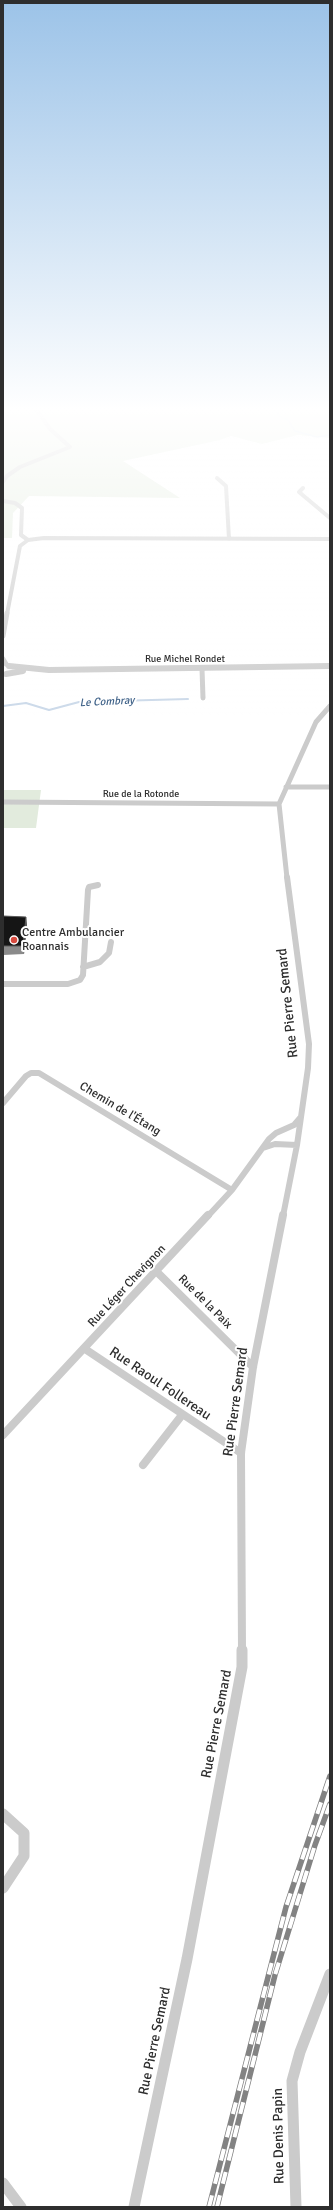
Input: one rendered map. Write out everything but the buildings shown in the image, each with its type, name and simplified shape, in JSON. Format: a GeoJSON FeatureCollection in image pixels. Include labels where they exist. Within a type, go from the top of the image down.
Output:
{"type":"FeatureCollection","features":[{"type":"Feature","properties":{"kind":"street"},"geometry":{"type":"LineString","coordinates":[[22,512],[21,535],[28,540]]}},
{"type":"Feature","properties":{"kind":"street"},"geometry":{"type":"LineString","coordinates":[[228,512],[229,538]]}},
{"type":"Feature","properties":{"kind":"street"},"geometry":{"type":"LineString","coordinates":[[3,636],[20,546],[28,540],[44,538],[330,539]]}},
{"type":"Feature","properties":{"kind":"street"},"geometry":{"type":"LineString","coordinates":[[4,675],[10,670],[5,663]]}},
{"type":"Feature","properties":{"kind":"street","name":"Rue Michel Rondet"},"geometry":{"type":"LineString","coordinates":[[5,663],[49,670]]}},
{"type":"Feature","properties":{"kind":"street","name":"Rue Michel Rondet"},"geometry":{"type":"LineString","coordinates":[[4,675],[20,671],[49,670],[330,666]]}},
{"type":"Feature","properties":{"kind":"street"},"geometry":{"type":"LineString","coordinates":[[202,669],[203,698]]}},
{"type":"Feature","properties":{"kind":"street","name":"Rue Pierre Semard"},"geometry":{"type":"LineString","coordinates":[[134,2207],[187,1959],[242,1667],[240,1453],[253,1367],[297,1145],[308,1068],[309,1044],[279,816],[279,804],[316,722],[330,706]]}},
{"type":"Feature","properties":{"kind":"street"},"geometry":{"type":"LineString","coordinates":[[286,787],[330,787]]}},
{"type":"Feature","properties":{"kind":"street","name":"Rue de la Rotonde"},"geometry":{"type":"LineString","coordinates":[[3,802],[279,804]]}},
{"type":"Feature","properties":{"kind":"street"},"geometry":{"type":"LineString","coordinates":[[4,984],[68,984],[80,980],[83,967],[88,890],[89,887],[98,885]]}},
{"type":"Feature","properties":{"kind":"street"},"geometry":{"type":"LineString","coordinates":[[83,967],[100,962],[109,952],[111,942]]}},
{"type":"Feature","properties":{"kind":"street","name":"Chemin de l'Étang"},"geometry":{"type":"LineString","coordinates":[[3,1104],[26,1076],[31,1073],[39,1073],[232,1190]]}},
{"type":"Feature","properties":{"kind":"street","name":"Rue Léger Chevignon"},"geometry":{"type":"LineString","coordinates":[[3,1435],[157,1272],[232,1190],[276,1133],[294,1125],[300,1118]]}},
{"type":"Feature","properties":{"kind":"street"},"geometry":{"type":"LineString","coordinates":[[284,1130],[293,1137],[297,1145]]}},
{"type":"Feature","properties":{"kind":"street"},"geometry":{"type":"LineString","coordinates":[[263,1148],[282,1144],[297,1145]]}},
{"type":"Feature","properties":{"kind":"street","name":"Rue de la Paix"},"geometry":{"type":"LineString","coordinates":[[157,1272],[253,1367]]}},
{"type":"Feature","properties":{"kind":"street","name":"Rue Raoul Follereau"},"geometry":{"type":"LineString","coordinates":[[85,1349],[240,1453]]}},
{"type":"Feature","properties":{"kind":"street"},"geometry":{"type":"LineString","coordinates":[[143,1464],[182,1415]]}},
{"type":"Feature","properties":{"kind":"street"},"geometry":{"type":"LineString","coordinates":[[3,1814],[24,1833],[24,1856],[3,1888]]}},
{"type":"Feature","properties":{"kind":"street","name":"Rue Denis Papin"},"geometry":{"type":"LineString","coordinates":[[296,2207],[292,2081],[300,2052],[330,1974]]}},
{"type":"Feature","properties":{"kind":"street"},"geometry":{"type":"LineString","coordinates":[[3,2183],[21,2207]]}},
{"type":"Feature","properties":{"kind":"shaded area"},"geometry":{"type":"Polygon","coordinates":[[[3,512],[14,512],[12,538],[3,538],[3,512]]]}},
{"type":"Feature","properties":{"kind":"shaded area"},"geometry":{"type":"Polygon","coordinates":[[[3,790],[41,790],[36,828],[3,828],[3,790]]]}},
{"type":"Feature","properties":{"kind":"waterway","name":"Le Combray"},"geometry":{"type":"LineString","coordinates":[[3,706],[26,703],[49,710],[79,702],[188,699]]}},
{"type":"Feature","properties":{"kind":"railway"},"geometry":{"type":"LineString","coordinates":[[209,2207],[286,1907],[330,1776]]}},
{"type":"Feature","properties":{"kind":"railway"},"geometry":{"type":"LineString","coordinates":[[217,2207],[275,1975],[315,1845],[330,1804]]}},
{"type":"Feature","properties":{"kind":"place","name":"Centre Ambulancier Roannais"},"geometry":{"type":"Point","coordinates":[14,940]}}]}
